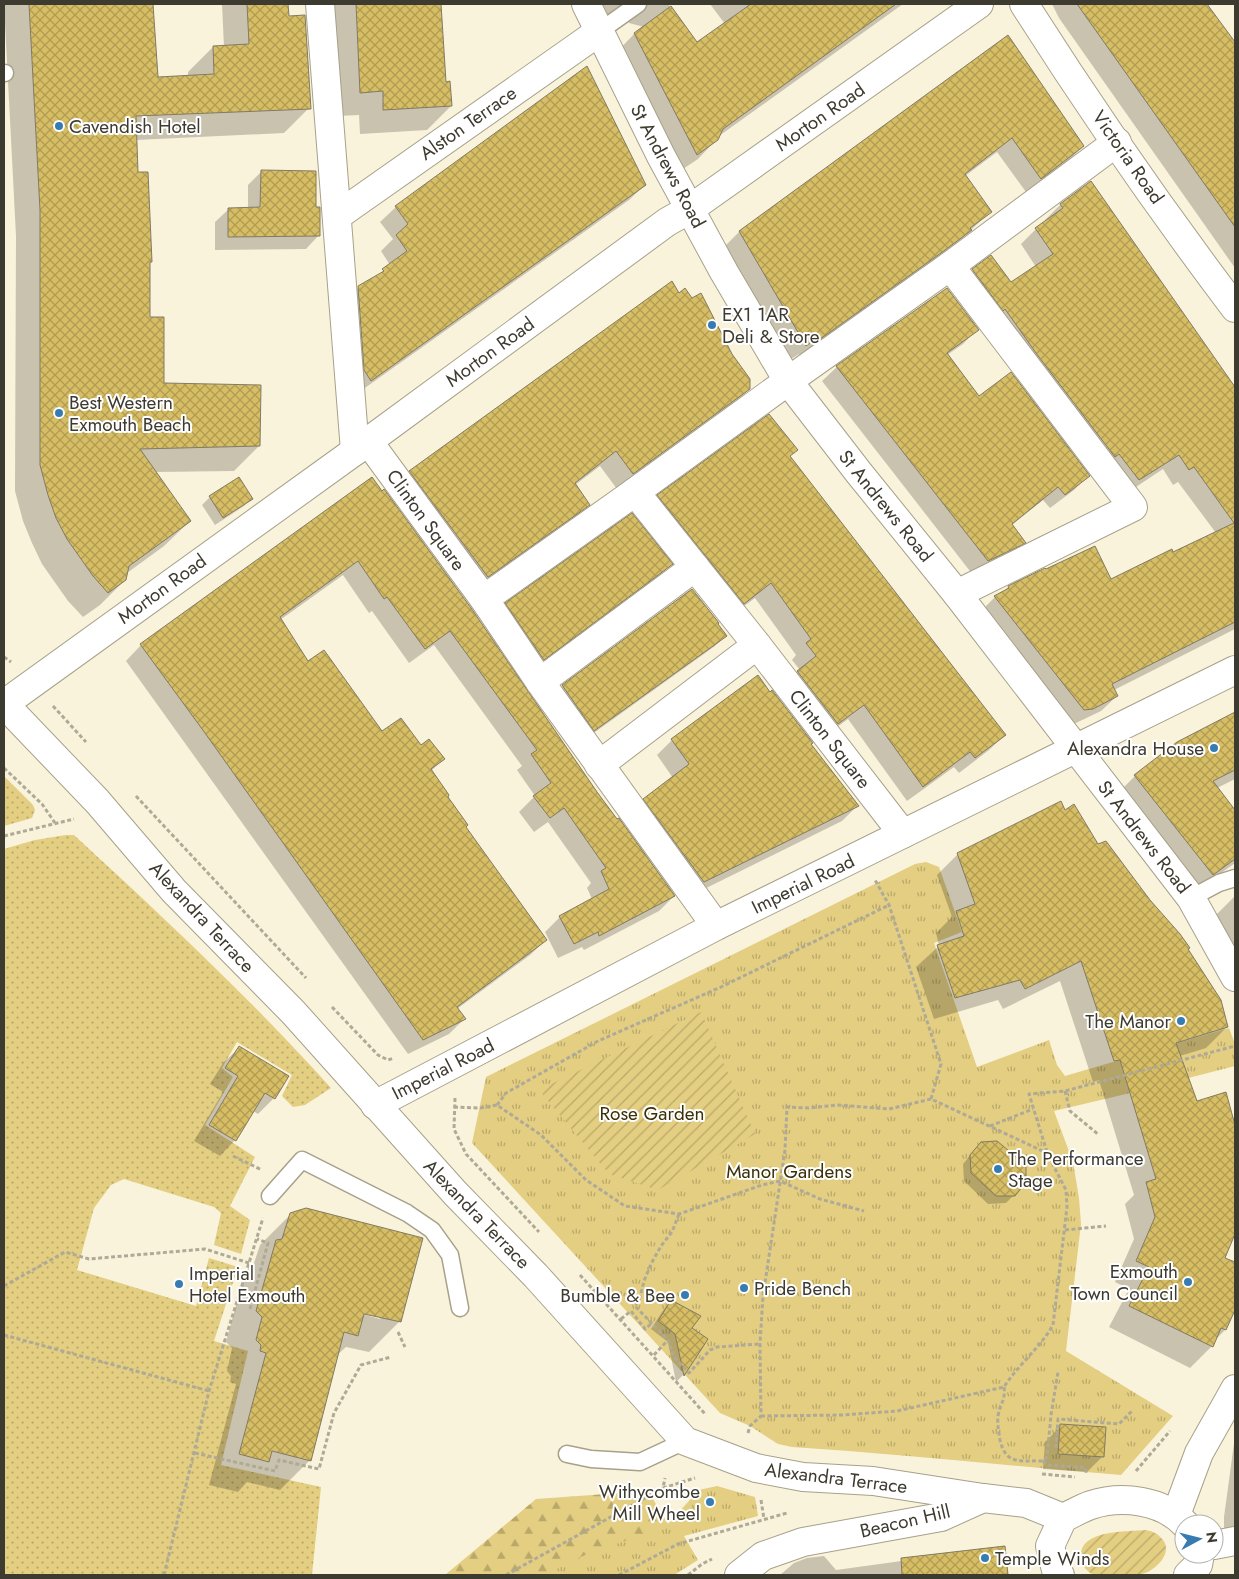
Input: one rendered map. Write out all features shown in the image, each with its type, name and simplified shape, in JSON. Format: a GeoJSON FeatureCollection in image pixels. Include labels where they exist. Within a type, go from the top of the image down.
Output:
{"type":"FeatureCollection","features":[{"type":"Feature","properties":{"kind":"street"},"geometry":{"type":"LineString","coordinates":[[320,4],[337,216],[361,446]]}},
{"type":"Feature","properties":{"kind":"street","name":"St Andrews Road"},"geometry":{"type":"LineString","coordinates":[[586,4],[660,156],[724,272],[788,380],[859,473],[957,594],[1191,898],[1235,977]]}},
{"type":"Feature","properties":{"kind":"street","name":"Morton Road"},"geometry":{"type":"LineString","coordinates":[[4,704],[667,222],[690,209],[979,4]]}},
{"type":"Feature","properties":{"kind":"street","name":"Victoria Road"},"geometry":{"type":"LineString","coordinates":[[1024,4],[1194,253],[1235,308]]}},
{"type":"Feature","properties":{"kind":"street","name":"Alston Terrace"},"geometry":{"type":"LineString","coordinates":[[337,216],[600,31]]}},
{"type":"Feature","properties":{"kind":"street"},"geometry":{"type":"LineString","coordinates":[[484,598],[950,266],[1117,142]]}},
{"type":"Feature","properties":{"kind":"street"},"geometry":{"type":"LineString","coordinates":[[950,266],[1133,508],[957,594]]}},
{"type":"Feature","properties":{"kind":"street","name":"Clinton Square"},"geometry":{"type":"LineString","coordinates":[[361,446],[484,598],[540,682],[716,926]]}},
{"type":"Feature","properties":{"kind":"street","name":"Clinton Square"},"geometry":{"type":"LineString","coordinates":[[635,492],[757,645],[903,834]]}},
{"type":"Feature","properties":{"kind":"street"},"geometry":{"type":"LineString","coordinates":[[540,682],[695,567]]}},
{"type":"Feature","properties":{"kind":"street"},"geometry":{"type":"LineString","coordinates":[[599,765],[757,645]]}},
{"type":"Feature","properties":{"kind":"street","name":"Imperial Road"},"geometry":{"type":"LineString","coordinates":[[374,1105],[716,926],[1235,670]]}},
{"type":"Feature","properties":{"kind":"street","name":"Alexandra Terrace"},"geometry":{"type":"LineString","coordinates":[[4,704],[97,801],[174,891],[293,1012],[374,1105],[455,1193],[536,1276],[684,1441],[756,1468],[803,1477],[873,1480],[1026,1503],[1063,1518]]}},
{"type":"Feature","properties":{"kind":"street"},"geometry":{"type":"LineString","coordinates":[[1181,1514],[1199,1453],[1235,1389]]}},
{"type":"Feature","properties":{"kind":"street","name":"Beacon Hill"},"geometry":{"type":"LineString","coordinates":[[739,1575],[763,1556],[802,1542],[941,1517],[983,1498]]}},
{"type":"Feature","properties":{"kind":"street"},"geometry":{"type":"LineString","coordinates":[[1060,1575],[1056,1570],[1050,1546],[1063,1518],[1091,1505],[1120,1500],[1148,1503],[1174,1516]]}},
{"type":"Feature","properties":{"kind":"street"},"geometry":{"type":"LineString","coordinates":[[1188,1575],[1198,1564]]}},
{"type":"Feature","properties":{"kind":"lane"},"geometry":{"type":"LineString","coordinates":[[600,31],[638,4]]}},
{"type":"Feature","properties":{"kind":"lane"},"geometry":{"type":"LineString","coordinates":[[1191,898],[1219,883],[1235,878]]}},
{"type":"Feature","properties":{"kind":"lane"},"geometry":{"type":"LineString","coordinates":[[270,1196],[302,1160],[407,1213],[432,1230],[450,1255],[460,1308]]}},
{"type":"Feature","properties":{"kind":"lane"},"geometry":{"type":"LineString","coordinates":[[567,1454],[591,1459],[640,1462],[684,1441]]}},
{"type":"Feature","properties":{"kind":"path"},"geometry":{"type":"LineString","coordinates":[[4,768],[42,804],[55,823]]}},
{"type":"Feature","properties":{"kind":"path"},"geometry":{"type":"LineString","coordinates":[[133,793],[310,982]]}},
{"type":"Feature","properties":{"kind":"path"},"geometry":{"type":"LineString","coordinates":[[4,836],[76,818],[97,801]]}},
{"type":"Feature","properties":{"kind":"path"},"geometry":{"type":"LineString","coordinates":[[859,856],[877,882],[888,905],[941,1064],[931,1099]]}},
{"type":"Feature","properties":{"kind":"path"},"geometry":{"type":"LineString","coordinates":[[497,1105],[506,1092],[598,1041],[722,987],[888,905]]}},
{"type":"Feature","properties":{"kind":"path"},"geometry":{"type":"LineString","coordinates":[[330,1004],[378,1055],[388,1060],[397,1058]]}},
{"type":"Feature","properties":{"kind":"path"},"geometry":{"type":"LineString","coordinates":[[1086,1468],[1047,1465],[1043,1461],[1013,1460],[1006,1455],[999,1433],[998,1418],[1000,1406],[1005,1396],[1004,1387],[1014,1370],[1026,1361],[1048,1335],[1053,1325],[1067,1207],[1066,1190],[1047,1153],[1029,1094],[1065,1091],[1235,1046]]}},
{"type":"Feature","properties":{"kind":"path"},"geometry":{"type":"LineString","coordinates":[[441,1071],[456,1095],[454,1129],[466,1154],[540,1233]]}},
{"type":"Feature","properties":{"kind":"path"},"geometry":{"type":"LineString","coordinates":[[1065,1091],[1070,1111],[1099,1134]]}},
{"type":"Feature","properties":{"kind":"path"},"geometry":{"type":"LineString","coordinates":[[761,1416],[760,1344],[763,1296],[785,1150],[787,1107],[809,1108],[837,1105],[889,1109],[931,1099],[1047,1153]]}},
{"type":"Feature","properties":{"kind":"path"},"geometry":{"type":"LineString","coordinates":[[454,1107],[480,1108],[497,1105],[541,1135],[586,1180],[625,1206],[679,1214],[762,1185],[780,1181],[820,1199],[864,1211]]}},
{"type":"Feature","properties":{"kind":"path"},"geometry":{"type":"LineString","coordinates":[[990,1126],[1033,1109]]}},
{"type":"Feature","properties":{"kind":"path"},"geometry":{"type":"LineString","coordinates":[[233,1156],[250,1164]]}},
{"type":"Feature","properties":{"kind":"path"},"geometry":{"type":"LineString","coordinates":[[164,1575],[209,1391],[270,1196]]}},
{"type":"Feature","properties":{"kind":"path"},"geometry":{"type":"LineString","coordinates":[[679,1214],[672,1232],[661,1246],[644,1281],[636,1306],[668,1340],[674,1357],[689,1373],[710,1350],[717,1347],[760,1344]]}},
{"type":"Feature","properties":{"kind":"path"},"geometry":{"type":"LineString","coordinates":[[1064,1230],[1106,1226]]}},
{"type":"Feature","properties":{"kind":"path"},"geometry":{"type":"LineString","coordinates":[[250,1310],[268,1243],[256,1239]]}},
{"type":"Feature","properties":{"kind":"path"},"geometry":{"type":"LineString","coordinates":[[4,1286],[65,1252],[89,1259],[205,1250],[249,1263]]}},
{"type":"Feature","properties":{"kind":"path"},"geometry":{"type":"LineString","coordinates":[[574,1269],[712,1421]]}},
{"type":"Feature","properties":{"kind":"path"},"geometry":{"type":"LineString","coordinates":[[621,1319],[631,1311],[645,1329],[652,1323]]}},
{"type":"Feature","properties":{"kind":"path"},"geometry":{"type":"LineString","coordinates":[[398,1332],[405,1347]]}},
{"type":"Feature","properties":{"kind":"path"},"geometry":{"type":"LineString","coordinates":[[4,1335],[209,1391]]}},
{"type":"Feature","properties":{"kind":"path"},"geometry":{"type":"LineString","coordinates":[[654,1355],[668,1340]]}},
{"type":"Feature","properties":{"kind":"path"},"geometry":{"type":"LineString","coordinates":[[194,1453],[275,1471],[279,1460],[319,1469],[334,1413],[362,1365],[391,1357]]}},
{"type":"Feature","properties":{"kind":"path"},"geometry":{"type":"LineString","coordinates":[[1043,1461],[1047,1457],[1058,1372]]}},
{"type":"Feature","properties":{"kind":"path"},"geometry":{"type":"LineString","coordinates":[[736,1460],[750,1426],[761,1416],[843,1415],[897,1411],[1004,1387]]}},
{"type":"Feature","properties":{"kind":"path"},"geometry":{"type":"LineString","coordinates":[[1056,1448],[1058,1419],[1119,1424],[1133,1410]]}},
{"type":"Feature","properties":{"kind":"path"},"geometry":{"type":"LineString","coordinates":[[1130,1476],[1170,1431]]}},
{"type":"Feature","properties":{"kind":"path"},"geometry":{"type":"LineString","coordinates":[[663,1488],[667,1466],[684,1441]]}},
{"type":"Feature","properties":{"kind":"path"},"geometry":{"type":"LineString","coordinates":[[1033,1474],[1077,1477]]}},
{"type":"Feature","properties":{"kind":"path"},"geometry":{"type":"LineString","coordinates":[[506,1575],[663,1488],[697,1477]]}},
{"type":"Feature","properties":{"kind":"path"},"geometry":{"type":"LineString","coordinates":[[620,1575],[678,1544],[764,1519],[761,1497]]}},
{"type":"Feature","properties":{"kind":"green space"},"geometry":{"type":"Polygon","coordinates":[[[4,776],[33,805],[35,810],[32,818],[4,826],[4,776]]]}},
{"type":"Feature","properties":{"kind":"green space"},"geometry":{"type":"Polygon","coordinates":[[[74,835],[238,990],[331,1088],[305,1105],[293,1107],[282,1096],[292,1075],[237,1042],[222,1068],[233,1077],[205,1125],[255,1157],[230,1206],[250,1220],[241,1254],[214,1245],[221,1213],[214,1207],[124,1179],[111,1185],[94,1208],[77,1270],[196,1306],[209,1258],[238,1267],[214,1341],[248,1351],[221,1465],[321,1487],[312,1575],[4,1575],[4,849],[35,840],[74,835]]]}},
{"type":"Feature","properties":{"kind":"green space","name":"Manor Gardens"},"geometry":{"type":"Polygon","coordinates":[[[926,862],[939,867],[962,932],[934,943],[977,1067],[1049,1040],[1057,1065],[1065,1076],[1229,1028],[1235,1044],[1235,1066],[1054,1111],[1073,1162],[1081,1224],[1066,1351],[1173,1416],[1121,1475],[792,1447],[778,1444],[750,1426],[720,1413],[472,1143],[486,1077],[915,864],[926,862]]]}},
{"type":"Feature","properties":{"kind":"green space","name":"Rose Garden"},"geometry":{"type":"Polygon","coordinates":[[[701,1012],[755,1134],[658,1190],[609,1174],[539,1090],[701,1012]]]}},
{"type":"Feature","properties":{"kind":"green space"},"geometry":{"type":"Polygon","coordinates":[[[717,1486],[755,1497],[758,1516],[684,1536],[698,1560],[674,1575],[545,1575],[589,1553],[664,1528],[699,1490],[717,1486]]]}},
{"type":"Feature","properties":{"kind":"green space"},"geometry":{"type":"Polygon","coordinates":[[[648,1491],[674,1534],[600,1575],[445,1575],[536,1499],[648,1491]]]}},
{"type":"Feature","properties":{"kind":"green space"},"geometry":{"type":"Polygon","coordinates":[[[1146,1530],[1154,1532],[1159,1536],[1166,1547],[1166,1552],[1160,1563],[1150,1571],[1120,1576],[1094,1575],[1083,1565],[1081,1560],[1082,1548],[1088,1541],[1106,1534],[1146,1530]]]}},
{"type":"Feature","properties":{"kind":"building"},"geometry":{"type":"Polygon","coordinates":[[[29,4],[153,4],[158,77],[214,74],[213,46],[249,44],[247,4],[288,4],[289,16],[305,15],[311,109],[136,116],[138,172],[148,172],[152,262],[150,262],[150,317],[164,317],[164,383],[261,385],[260,446],[140,449],[191,521],[129,566],[126,580],[108,593],[93,576],[67,539],[56,518],[40,465],[40,210],[29,4]]]}},
{"type":"Feature","properties":{"kind":"building"},"geometry":{"type":"Polygon","coordinates":[[[356,4],[441,4],[446,82],[450,81],[452,106],[383,110],[383,91],[360,93],[356,4]]]}},
{"type":"Feature","properties":{"kind":"building"},"geometry":{"type":"Polygon","coordinates":[[[751,4],[896,4],[723,129],[718,140],[697,155],[634,33],[671,6],[697,42],[751,4]]]}},
{"type":"Feature","properties":{"kind":"building"},"geometry":{"type":"Polygon","coordinates":[[[1077,4],[1207,4],[1235,42],[1235,227],[1077,4]]]}},
{"type":"Feature","properties":{"kind":"building"},"geometry":{"type":"Polygon","coordinates":[[[1008,35],[1084,146],[1041,179],[1012,138],[965,174],[992,212],[941,253],[816,342],[814,340],[806,346],[739,231],[1008,35]]]}},
{"type":"Feature","properties":{"kind":"building"},"geometry":{"type":"Polygon","coordinates":[[[587,66],[646,185],[371,381],[364,370],[358,286],[384,271],[382,269],[407,251],[396,235],[408,224],[395,206],[587,66]]]}},
{"type":"Feature","properties":{"kind":"building"},"geometry":{"type":"Polygon","coordinates":[[[261,170],[316,171],[316,207],[320,207],[320,236],[228,237],[228,208],[260,207],[261,170]]]}},
{"type":"Feature","properties":{"kind":"building"},"geometry":{"type":"Polygon","coordinates":[[[1091,181],[1235,387],[1235,622],[1112,684],[1118,696],[1093,709],[1084,710],[994,596],[1009,588],[1008,586],[1095,546],[1111,579],[1172,549],[1173,552],[1234,523],[1194,467],[1189,470],[1179,455],[1139,480],[1119,454],[1115,457],[1005,309],[1003,311],[972,269],[991,255],[1011,282],[1053,254],[1035,228],[1063,208],[1060,204],[1091,181]]]}},
{"type":"Feature","properties":{"kind":"building"},"geometry":{"type":"Polygon","coordinates":[[[672,281],[679,293],[685,288],[692,298],[701,293],[732,354],[750,379],[750,389],[633,474],[616,451],[575,483],[590,505],[488,577],[409,471],[672,281]]]}},
{"type":"Feature","properties":{"kind":"building"},"geometry":{"type":"Polygon","coordinates":[[[947,288],[979,330],[947,353],[979,396],[1011,372],[1090,476],[1065,495],[1058,487],[1012,524],[1026,543],[988,561],[836,366],[947,288]]]}},
{"type":"Feature","properties":{"kind":"building"},"geometry":{"type":"Polygon","coordinates":[[[769,414],[798,450],[790,456],[1006,735],[975,758],[970,752],[923,787],[864,705],[838,724],[797,671],[816,656],[806,643],[811,639],[771,583],[744,604],[657,495],[769,414]]]}},
{"type":"Feature","properties":{"kind":"building"},"geometry":{"type":"Polygon","coordinates":[[[239,477],[253,499],[223,518],[209,496],[239,477]]]}},
{"type":"Feature","properties":{"kind":"building"},"geometry":{"type":"Polygon","coordinates":[[[372,477],[382,491],[384,489],[471,608],[597,792],[617,819],[619,818],[675,896],[599,936],[598,932],[574,944],[559,916],[609,889],[601,871],[606,868],[564,808],[550,818],[533,796],[551,783],[531,754],[537,750],[450,631],[425,649],[387,597],[384,599],[358,561],[280,617],[308,661],[324,650],[382,731],[401,718],[421,745],[429,739],[445,759],[431,769],[468,825],[466,827],[547,940],[457,1007],[466,1019],[423,1040],[140,644],[372,477]]]}},
{"type":"Feature","properties":{"kind":"building"},"geometry":{"type":"Polygon","coordinates":[[[632,513],[673,564],[544,660],[505,603],[632,513]]]}},
{"type":"Feature","properties":{"kind":"building"},"geometry":{"type":"Polygon","coordinates":[[[692,589],[727,636],[594,731],[562,685],[692,589]]]}},
{"type":"Feature","properties":{"kind":"building"},"geometry":{"type":"Polygon","coordinates":[[[758,675],[813,743],[811,744],[859,806],[704,882],[643,799],[689,764],[671,739],[758,675]]]}},
{"type":"Feature","properties":{"kind":"building"},"geometry":{"type":"Polygon","coordinates":[[[1235,712],[1235,770],[1213,781],[1235,810],[1235,859],[1213,875],[1134,775],[1177,742],[1235,712]]]}},
{"type":"Feature","properties":{"kind":"building"},"geometry":{"type":"Polygon","coordinates":[[[1061,801],[1065,810],[1074,804],[1098,844],[1106,841],[1150,900],[1180,934],[1221,1000],[1228,1027],[1176,1043],[1197,1101],[1226,1092],[1235,1125],[1235,1234],[1225,1258],[1235,1262],[1235,1310],[1226,1330],[1221,1328],[1213,1347],[1129,1306],[1149,1267],[1136,1261],[1155,1217],[1146,1182],[1156,1179],[1120,1060],[1114,1061],[1081,961],[1025,989],[1020,980],[955,998],[937,945],[964,936],[956,911],[975,904],[957,853],[1061,801]]]}},
{"type":"Feature","properties":{"kind":"building"},"geometry":{"type":"Polygon","coordinates":[[[239,1046],[289,1076],[275,1099],[265,1093],[236,1141],[209,1125],[238,1076],[225,1068],[239,1046]]]}},
{"type":"Feature","properties":{"kind":"building","name":"The Performance Stage"},"geometry":{"type":"Polygon","coordinates":[[[997,1141],[1026,1165],[1026,1182],[1015,1196],[996,1196],[971,1173],[970,1155],[981,1142],[997,1141]]]}},
{"type":"Feature","properties":{"kind":"building"},"geometry":{"type":"Polygon","coordinates":[[[306,1208],[423,1238],[401,1322],[364,1314],[358,1336],[344,1332],[311,1461],[272,1451],[269,1462],[239,1454],[266,1353],[260,1351],[261,1345],[256,1340],[262,1317],[256,1311],[276,1240],[282,1239],[290,1213],[306,1208]]]}},
{"type":"Feature","properties":{"kind":"building"},"geometry":{"type":"Polygon","coordinates":[[[671,1300],[701,1316],[692,1328],[708,1339],[684,1376],[675,1334],[658,1321],[671,1300]]]}},
{"type":"Feature","properties":{"kind":"building"},"geometry":{"type":"Polygon","coordinates":[[[1060,1424],[1106,1427],[1104,1457],[1058,1454],[1060,1424]]]}},
{"type":"Feature","properties":{"kind":"building"},"geometry":{"type":"Polygon","coordinates":[[[1005,1546],[1008,1575],[902,1575],[901,1558],[1005,1546]]]}},
{"type":"Feature","properties":{"kind":"place","name":"Cavendish Hotel"},"geometry":{"type":"Point","coordinates":[59,126]}},
{"type":"Feature","properties":{"kind":"place","name":"EX1 1AR Deli & Store"},"geometry":{"type":"Point","coordinates":[712,325]}},
{"type":"Feature","properties":{"kind":"place","name":"Best Western Exmouth Beach"},"geometry":{"type":"Point","coordinates":[59,413]}},
{"type":"Feature","properties":{"kind":"place","name":"Alexandra House"},"geometry":{"type":"Point","coordinates":[1214,748]}},
{"type":"Feature","properties":{"kind":"place","name":"The Manor"},"geometry":{"type":"Point","coordinates":[1181,1021]}},
{"type":"Feature","properties":{"kind":"place","name":"The Performance Stage"},"geometry":{"type":"Point","coordinates":[998,1169]}},
{"type":"Feature","properties":{"kind":"place","name":"Exmouth Town Council"},"geometry":{"type":"Point","coordinates":[1188,1282]}},
{"type":"Feature","properties":{"kind":"place","name":"Imperial Hotel Exmouth"},"geometry":{"type":"Point","coordinates":[179,1284]}},
{"type":"Feature","properties":{"kind":"place","name":"Pride Bench"},"geometry":{"type":"Point","coordinates":[744,1288]}},
{"type":"Feature","properties":{"kind":"place","name":"Bumble & Bee"},"geometry":{"type":"Point","coordinates":[685,1295]}},
{"type":"Feature","properties":{"kind":"place","name":"Withycombe Mill Wheel"},"geometry":{"type":"Point","coordinates":[710,1502]}},
{"type":"Feature","properties":{"kind":"place","name":"Temple Winds"},"geometry":{"type":"Point","coordinates":[985,1558]}}]}
